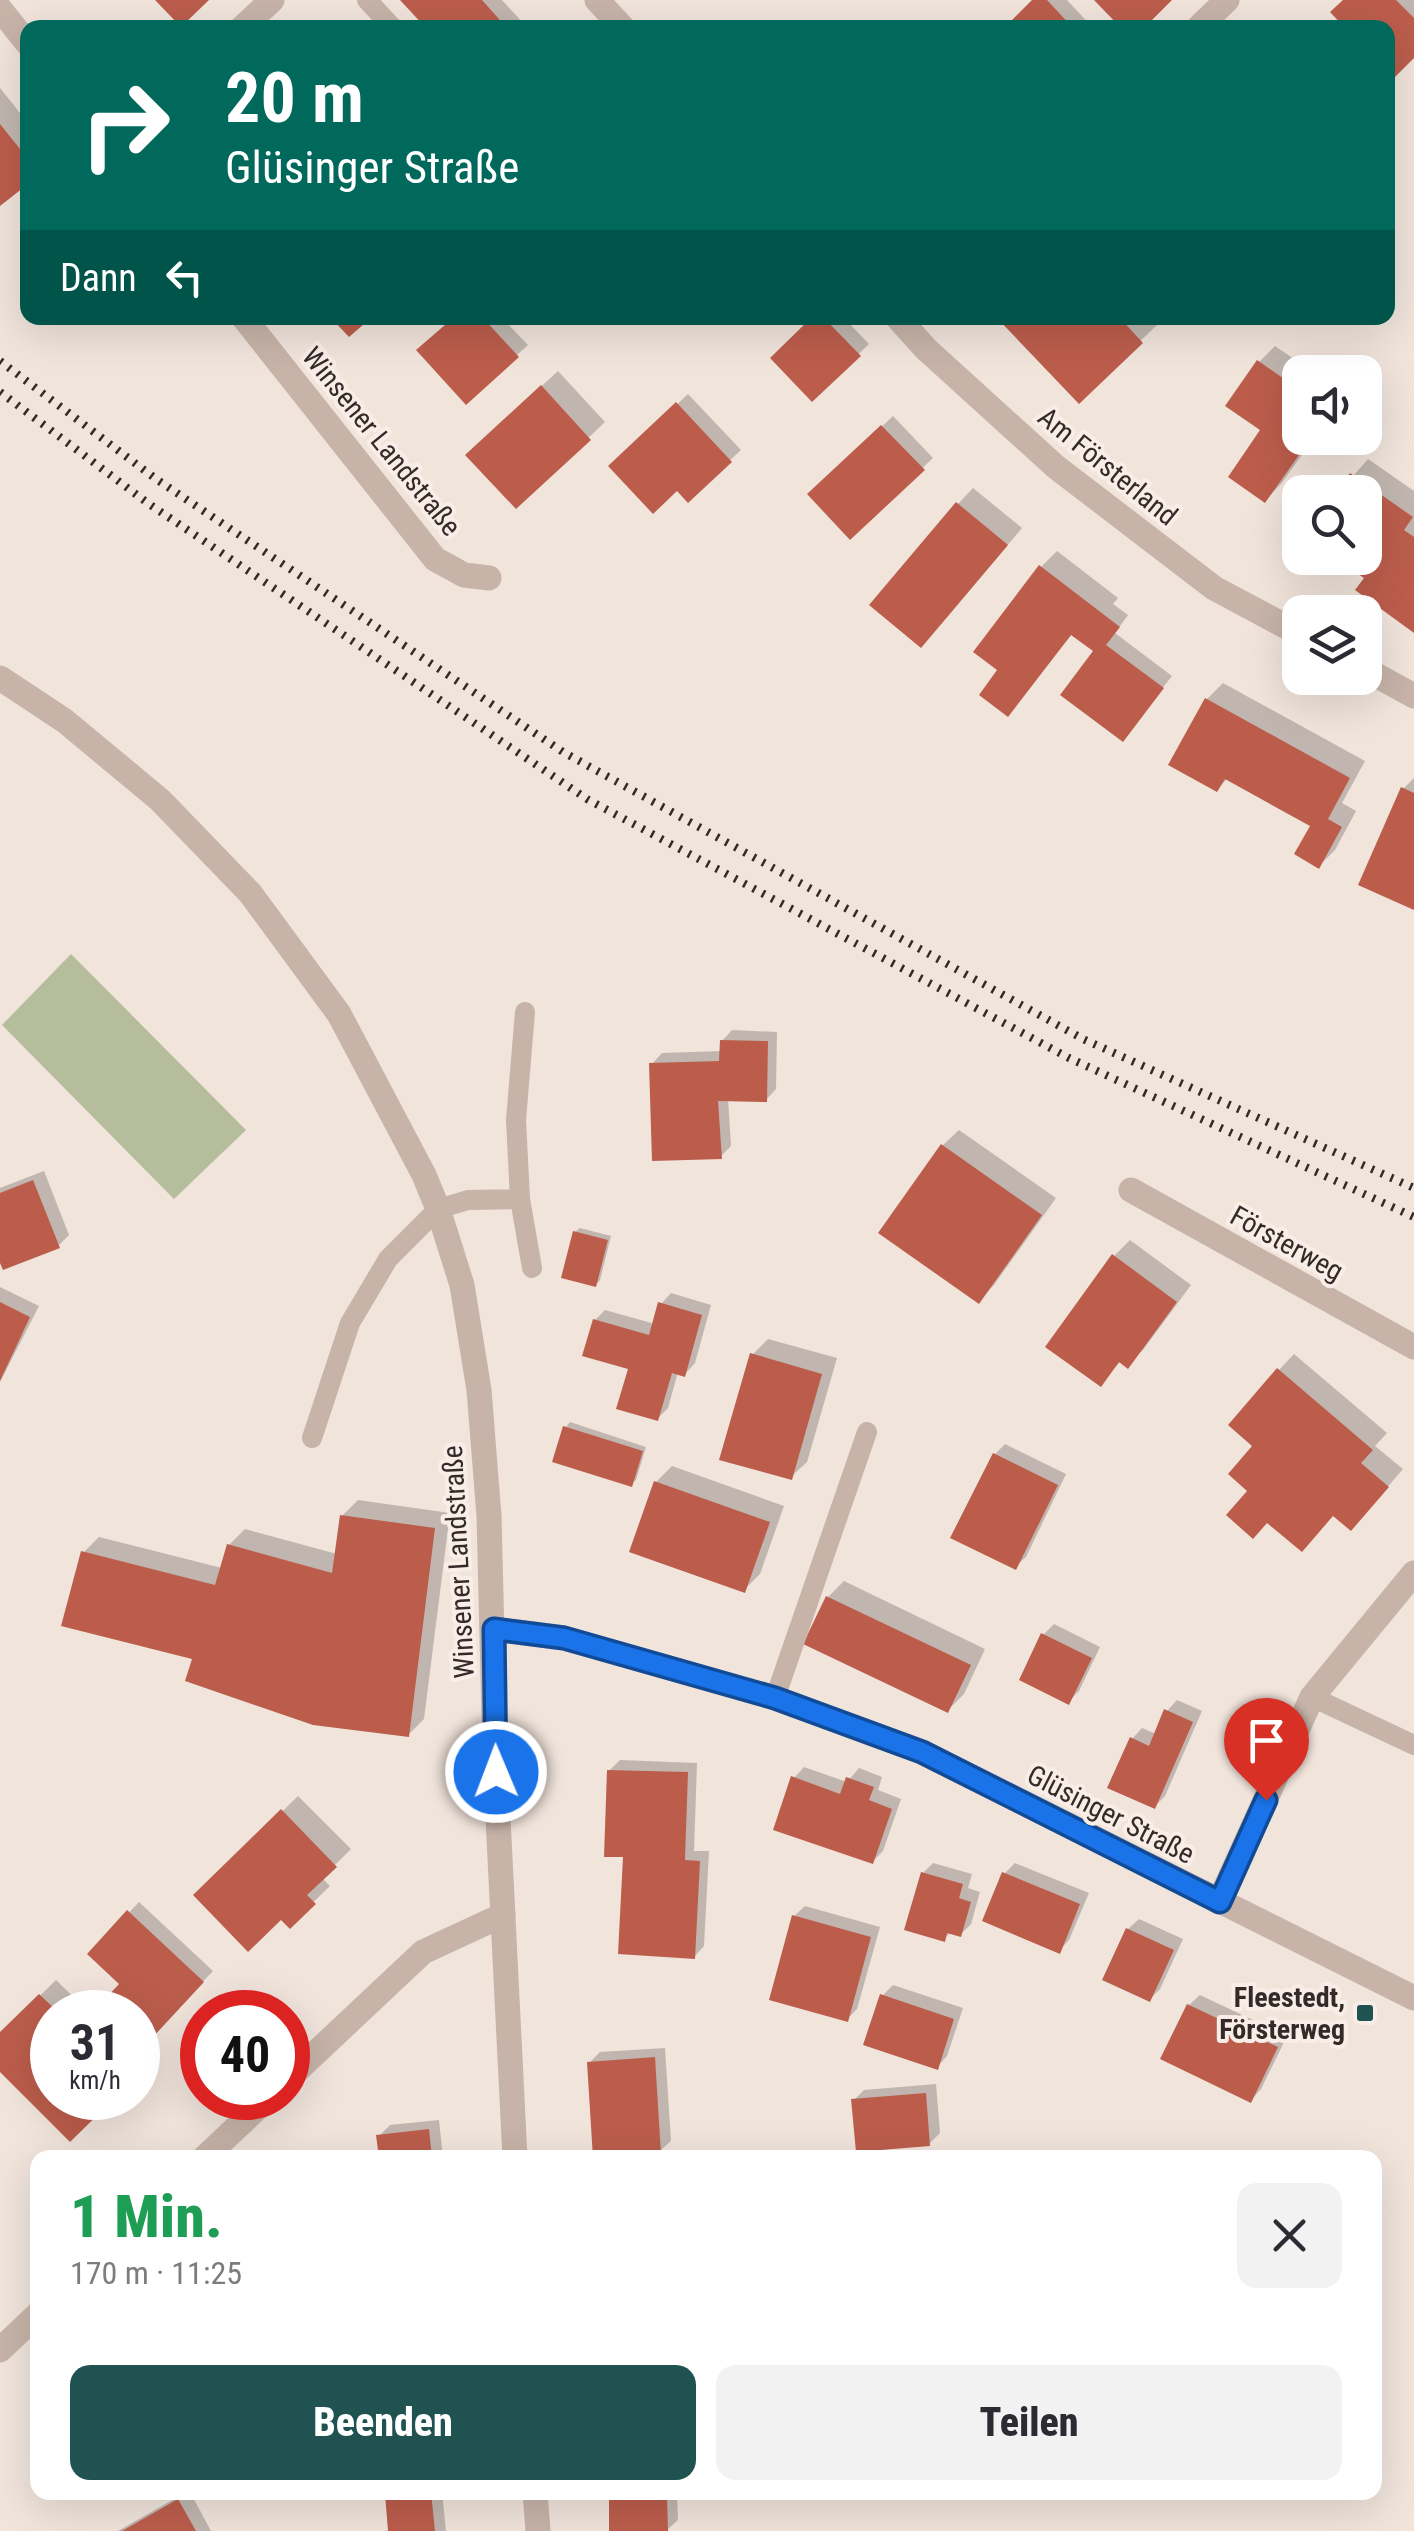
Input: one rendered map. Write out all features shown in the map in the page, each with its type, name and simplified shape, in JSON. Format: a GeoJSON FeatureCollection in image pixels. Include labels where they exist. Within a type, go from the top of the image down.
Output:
{"type":"FeatureCollection","features":[{"type":"Feature","properties":{"kind":"street"},"geometry":{"type":"LineString","coordinates":[[251,20],[272,0]]}},
{"type":"Feature","properties":{"kind":"street"},"geometry":{"type":"LineString","coordinates":[[597,0],[616,20]]}},
{"type":"Feature","properties":{"kind":"street"},"geometry":{"type":"LineString","coordinates":[[1206,20],[1226,0]]}},
{"type":"Feature","properties":{"kind":"street"},"geometry":{"type":"LineString","coordinates":[[0,9],[20,34]]}},
{"type":"Feature","properties":{"kind":"street","name":"Winsener Landstraße"},"geometry":{"type":"LineString","coordinates":[[250,325],[436,559],[464,575],[489,578]]}},
{"type":"Feature","properties":{"kind":"street","name":"Am Försterland"},"geometry":{"type":"LineString","coordinates":[[904,325],[1056,467],[1214,588],[1282,624]]}},
{"type":"Feature","properties":{"kind":"street","name":"Winsener Landstraße"},"geometry":{"type":"LineString","coordinates":[[0,678],[64,720],[160,800],[250,893],[339,1014],[438,1209],[462,1286],[479,1390],[489,1516],[495,1758],[514,2150]]}},
{"type":"Feature","properties":{"kind":"street"},"geometry":{"type":"LineString","coordinates":[[1382,679],[1414,696]]}},
{"type":"Feature","properties":{"kind":"street","name":"Försterweg"},"geometry":{"type":"LineString","coordinates":[[1131,1190],[1414,1348]]}},
{"type":"Feature","properties":{"kind":"street"},"geometry":{"type":"LineString","coordinates":[[1220,1902],[1312,1697],[1414,1573]]}},
{"type":"Feature","properties":{"kind":"street","name":"Glüsinger Straße"},"geometry":{"type":"LineString","coordinates":[[494,1629],[564,1638],[775,1698],[922,1752],[1414,1998]]}},
{"type":"Feature","properties":{"kind":"street"},"geometry":{"type":"LineString","coordinates":[[310,2059],[424,1952],[503,1915]]}},
{"type":"Feature","properties":{"kind":"street"},"geometry":{"type":"LineString","coordinates":[[213,2150],[245,2120]]}},
{"type":"Feature","properties":{"kind":"street"},"geometry":{"type":"LineString","coordinates":[[0,2350],[30,2322]]}},
{"type":"Feature","properties":{"kind":"street"},"geometry":{"type":"LineString","coordinates":[[536,2500],[538,2531]]}},
{"type":"Feature","properties":{"kind":"lane"},"geometry":{"type":"LineString","coordinates":[[367,0],[386,20]]}},
{"type":"Feature","properties":{"kind":"lane"},"geometry":{"type":"LineString","coordinates":[[525,1012],[516,1120],[520,1199],[532,1268]]}},
{"type":"Feature","properties":{"kind":"lane"},"geometry":{"type":"LineString","coordinates":[[312,1438],[350,1324],[388,1259],[438,1209],[468,1200],[520,1199]]}},
{"type":"Feature","properties":{"kind":"lane"},"geometry":{"type":"LineString","coordinates":[[775,1698],[867,1432]]}},
{"type":"Feature","properties":{"kind":"lane"},"geometry":{"type":"LineString","coordinates":[[1312,1697],[1414,1745]]}},
{"type":"Feature","properties":{"kind":"green space"},"geometry":{"type":"Polygon","coordinates":[[[71,954],[246,1130],[174,1199],[2,1025],[71,954]]]}},
{"type":"Feature","properties":{"kind":"building"},"geometry":{"type":"Polygon","coordinates":[[[155,0],[209,0],[188,20],[174,20],[155,0]]]}},
{"type":"Feature","properties":{"kind":"building"},"geometry":{"type":"Polygon","coordinates":[[[400,0],[482,0],[500,20],[419,20],[400,0]]]}},
{"type":"Feature","properties":{"kind":"building"},"geometry":{"type":"Polygon","coordinates":[[[1032,0],[1047,0],[1066,20],[1012,20],[1032,0]]]}},
{"type":"Feature","properties":{"kind":"building"},"geometry":{"type":"Polygon","coordinates":[[[1094,0],[1172,0],[1152,20],[1113,20],[1094,0]]]}},
{"type":"Feature","properties":{"kind":"building"},"geometry":{"type":"Polygon","coordinates":[[[1343,0],[1396,0],[1414,18],[1414,58],[1395,77],[1395,20],[1338,20],[1330,12],[1343,0]]]}},
{"type":"Feature","properties":{"kind":"building"},"geometry":{"type":"Polygon","coordinates":[[[0,124],[20,149],[20,190],[0,206],[0,124]]]}},
{"type":"Feature","properties":{"kind":"building"},"geometry":{"type":"Polygon","coordinates":[[[338,325],[363,325],[349,337],[338,325]]]}},
{"type":"Feature","properties":{"kind":"building"},"geometry":{"type":"Polygon","coordinates":[[[445,325],[489,325],[519,357],[466,405],[416,350],[445,325]]]}},
{"type":"Feature","properties":{"kind":"building"},"geometry":{"type":"Polygon","coordinates":[[[804,325],[831,325],[861,356],[812,402],[770,358],[804,325]]]}},
{"type":"Feature","properties":{"kind":"building"},"geometry":{"type":"Polygon","coordinates":[[[1004,325],[1126,325],[1143,343],[1079,404],[1004,325]]]}},
{"type":"Feature","properties":{"kind":"building"},"geometry":{"type":"Polygon","coordinates":[[[1257,360],[1282,377],[1282,455],[1299,455],[1265,503],[1228,477],[1260,430],[1225,406],[1257,360]]]}},
{"type":"Feature","properties":{"kind":"building"},"geometry":{"type":"Polygon","coordinates":[[[541,385],[591,440],[516,509],[465,455],[541,385]]]}},
{"type":"Feature","properties":{"kind":"building"},"geometry":{"type":"Polygon","coordinates":[[[676,402],[732,462],[688,503],[677,491],[653,514],[608,466],[676,402]]]}},
{"type":"Feature","properties":{"kind":"building"},"geometry":{"type":"Polygon","coordinates":[[[881,425],[925,470],[850,540],[807,494],[881,425]]]}},
{"type":"Feature","properties":{"kind":"building"},"geometry":{"type":"Polygon","coordinates":[[[1382,495],[1413,517],[1404,530],[1414,537],[1414,633],[1382,610],[1382,595],[1362,595],[1355,590],[1364,578],[1360,575],[1382,575],[1382,495]]]}},
{"type":"Feature","properties":{"kind":"building"},"geometry":{"type":"Polygon","coordinates":[[[956,502],[1008,545],[921,648],[869,605],[956,502]]]}},
{"type":"Feature","properties":{"kind":"building"},"geometry":{"type":"Polygon","coordinates":[[[1039,565],[1120,627],[1106,645],[1164,688],[1123,742],[1060,695],[1093,651],[1071,635],[1008,717],[979,695],[997,670],[973,652],[1039,565]]]}},
{"type":"Feature","properties":{"kind":"building"},"geometry":{"type":"Polygon","coordinates":[[[1205,698],[1350,778],[1328,819],[1342,827],[1319,869],[1294,854],[1310,826],[1225,779],[1217,792],[1168,765],[1205,698]]]}},
{"type":"Feature","properties":{"kind":"building"},"geometry":{"type":"Polygon","coordinates":[[[1401,787],[1414,793],[1414,910],[1358,885],[1401,787]]]}},
{"type":"Feature","properties":{"kind":"building"},"geometry":{"type":"Polygon","coordinates":[[[720,1040],[768,1041],[767,1102],[718,1101],[722,1159],[652,1161],[649,1063],[719,1061],[720,1040]]]}},
{"type":"Feature","properties":{"kind":"building"},"geometry":{"type":"Polygon","coordinates":[[[941,1144],[1042,1215],[979,1304],[878,1233],[941,1144]]]}},
{"type":"Feature","properties":{"kind":"building"},"geometry":{"type":"Polygon","coordinates":[[[33,1180],[60,1248],[3,1270],[0,1193],[33,1180]]]}},
{"type":"Feature","properties":{"kind":"building"},"geometry":{"type":"Polygon","coordinates":[[[573,1231],[608,1240],[596,1287],[561,1278],[573,1231]]]}},
{"type":"Feature","properties":{"kind":"building"},"geometry":{"type":"Polygon","coordinates":[[[1112,1254],[1177,1302],[1128,1369],[1119,1362],[1101,1387],[1045,1347],[1112,1254]]]}},
{"type":"Feature","properties":{"kind":"building"},"geometry":{"type":"Polygon","coordinates":[[[0,1302],[30,1317],[0,1381],[0,1302]]]}},
{"type":"Feature","properties":{"kind":"building"},"geometry":{"type":"Polygon","coordinates":[[[658,1302],[702,1315],[685,1377],[672,1373],[658,1421],[616,1409],[628,1369],[582,1356],[593,1319],[649,1335],[658,1302]]]}},
{"type":"Feature","properties":{"kind":"building"},"geometry":{"type":"Polygon","coordinates":[[[750,1353],[822,1374],[792,1480],[719,1460],[750,1353]]]}},
{"type":"Feature","properties":{"kind":"building"},"geometry":{"type":"Polygon","coordinates":[[[1277,1368],[1373,1450],[1361,1463],[1389,1487],[1351,1531],[1333,1516],[1302,1552],[1267,1523],[1253,1539],[1226,1515],[1247,1491],[1228,1474],[1252,1446],[1228,1425],[1277,1368]]]}},
{"type":"Feature","properties":{"kind":"building"},"geometry":{"type":"Polygon","coordinates":[[[563,1426],[643,1451],[632,1487],[552,1462],[563,1426]]]}},
{"type":"Feature","properties":{"kind":"building"},"geometry":{"type":"Polygon","coordinates":[[[993,1453],[1058,1485],[1016,1570],[950,1538],[993,1453]]]}},
{"type":"Feature","properties":{"kind":"building"},"geometry":{"type":"Polygon","coordinates":[[[654,1481],[770,1522],[745,1593],[629,1552],[654,1481]]]}},
{"type":"Feature","properties":{"kind":"building"},"geometry":{"type":"Polygon","coordinates":[[[340,1515],[435,1528],[409,1737],[313,1725],[185,1681],[192,1659],[61,1626],[81,1551],[215,1585],[227,1544],[332,1573],[340,1515]]]}},
{"type":"Feature","properties":{"kind":"building"},"geometry":{"type":"Polygon","coordinates":[[[826,1596],[971,1665],[948,1713],[803,1644],[826,1596]]]}},
{"type":"Feature","properties":{"kind":"building"},"geometry":{"type":"Polygon","coordinates":[[[1041,1633],[1092,1658],[1069,1705],[1019,1680],[1041,1633]]]}},
{"type":"Feature","properties":{"kind":"building"},"geometry":{"type":"Polygon","coordinates":[[[1164,1709],[1193,1722],[1155,1809],[1107,1788],[1130,1737],[1149,1746],[1164,1709]]]}},
{"type":"Feature","properties":{"kind":"building"},"geometry":{"type":"Polygon","coordinates":[[[607,1770],[688,1772],[685,1860],[700,1861],[695,1959],[618,1954],[623,1857],[604,1857],[607,1770]]]}},
{"type":"Feature","properties":{"kind":"building"},"geometry":{"type":"Polygon","coordinates":[[[791,1776],[840,1794],[846,1777],[874,1787],[869,1800],[892,1809],[873,1864],[773,1830],[791,1776]]]}},
{"type":"Feature","properties":{"kind":"building"},"geometry":{"type":"Polygon","coordinates":[[[281,1809],[337,1867],[307,1895],[316,1904],[290,1929],[281,1920],[248,1952],[193,1895],[281,1809]]]}},
{"type":"Feature","properties":{"kind":"building"},"geometry":{"type":"Polygon","coordinates":[[[921,1872],[963,1884],[959,1898],[971,1902],[961,1937],[947,1933],[945,1942],[904,1930],[921,1872]]]}},
{"type":"Feature","properties":{"kind":"building"},"geometry":{"type":"Polygon","coordinates":[[[1002,1872],[1080,1904],[1060,1954],[982,1921],[1002,1872]]]}},
{"type":"Feature","properties":{"kind":"building"},"geometry":{"type":"Polygon","coordinates":[[[127,1910],[204,1982],[197,1990],[180,1990],[180,2008],[160,2029],[160,1990],[113,1990],[119,1984],[87,1954],[127,1910]]]}},
{"type":"Feature","properties":{"kind":"building"},"geometry":{"type":"Polygon","coordinates":[[[792,1915],[871,1937],[848,2022],[769,2000],[792,1915]]]}},
{"type":"Feature","properties":{"kind":"building"},"geometry":{"type":"Polygon","coordinates":[[[1126,1928],[1174,1950],[1150,2002],[1102,1980],[1126,1928]]]}},
{"type":"Feature","properties":{"kind":"building"},"geometry":{"type":"Polygon","coordinates":[[[880,1994],[954,2019],[938,2070],[863,2045],[880,1994]]]}},
{"type":"Feature","properties":{"kind":"building"},"geometry":{"type":"Polygon","coordinates":[[[30,2003],[30,2102],[0,2072],[0,2032],[30,2003]]]}},
{"type":"Feature","properties":{"kind":"building"},"geometry":{"type":"Polygon","coordinates":[[[1187,2004],[1278,2047],[1251,2103],[1160,2059],[1187,2004]]]}},
{"type":"Feature","properties":{"kind":"building"},"geometry":{"type":"Polygon","coordinates":[[[655,2057],[661,2150],[592,2150],[587,2062],[655,2057]]]}},
{"type":"Feature","properties":{"kind":"building"},"geometry":{"type":"Polygon","coordinates":[[[926,2093],[930,2146],[856,2150],[851,2099],[926,2093]]]}},
{"type":"Feature","properties":{"kind":"building"},"geometry":{"type":"Polygon","coordinates":[[[48,2120],[92,2120],[70,2142],[48,2120]]]}},
{"type":"Feature","properties":{"kind":"building"},"geometry":{"type":"Polygon","coordinates":[[[429,2129],[431,2150],[378,2150],[376,2135],[429,2129]]]}},
{"type":"Feature","properties":{"kind":"building"},"geometry":{"type":"Polygon","coordinates":[[[179,2500],[196,2531],[122,2531],[179,2500]]]}},
{"type":"Feature","properties":{"kind":"building"},"geometry":{"type":"Polygon","coordinates":[[[385,2500],[432,2500],[435,2531],[388,2531],[385,2500]]]}},
{"type":"Feature","properties":{"kind":"building"},"geometry":{"type":"Polygon","coordinates":[[[609,2500],[667,2500],[668,2531],[609,2531],[609,2500]]]}},
{"type":"Feature","properties":{"kind":"railway"},"geometry":{"type":"LineString","coordinates":[[0,361],[156,479],[563,752],[1083,1039],[1414,1188]]}},
{"type":"Feature","properties":{"kind":"railway"},"geometry":{"type":"LineString","coordinates":[[0,392],[149,504],[587,799],[1069,1058],[1414,1217]]}},
{"type":"Feature","properties":{"kind":"place","name":"Fleestedt, Försterweg"},"geometry":{"type":"Point","coordinates":[1365,2013]}},
{"type":"Feature","properties":{"kind":"route"},"geometry":{"type":"LineString","coordinates":[[496,1772],[494,1629],[564,1638],[775,1698],[922,1752],[1220,1902],[1266,1800]]}}]}
